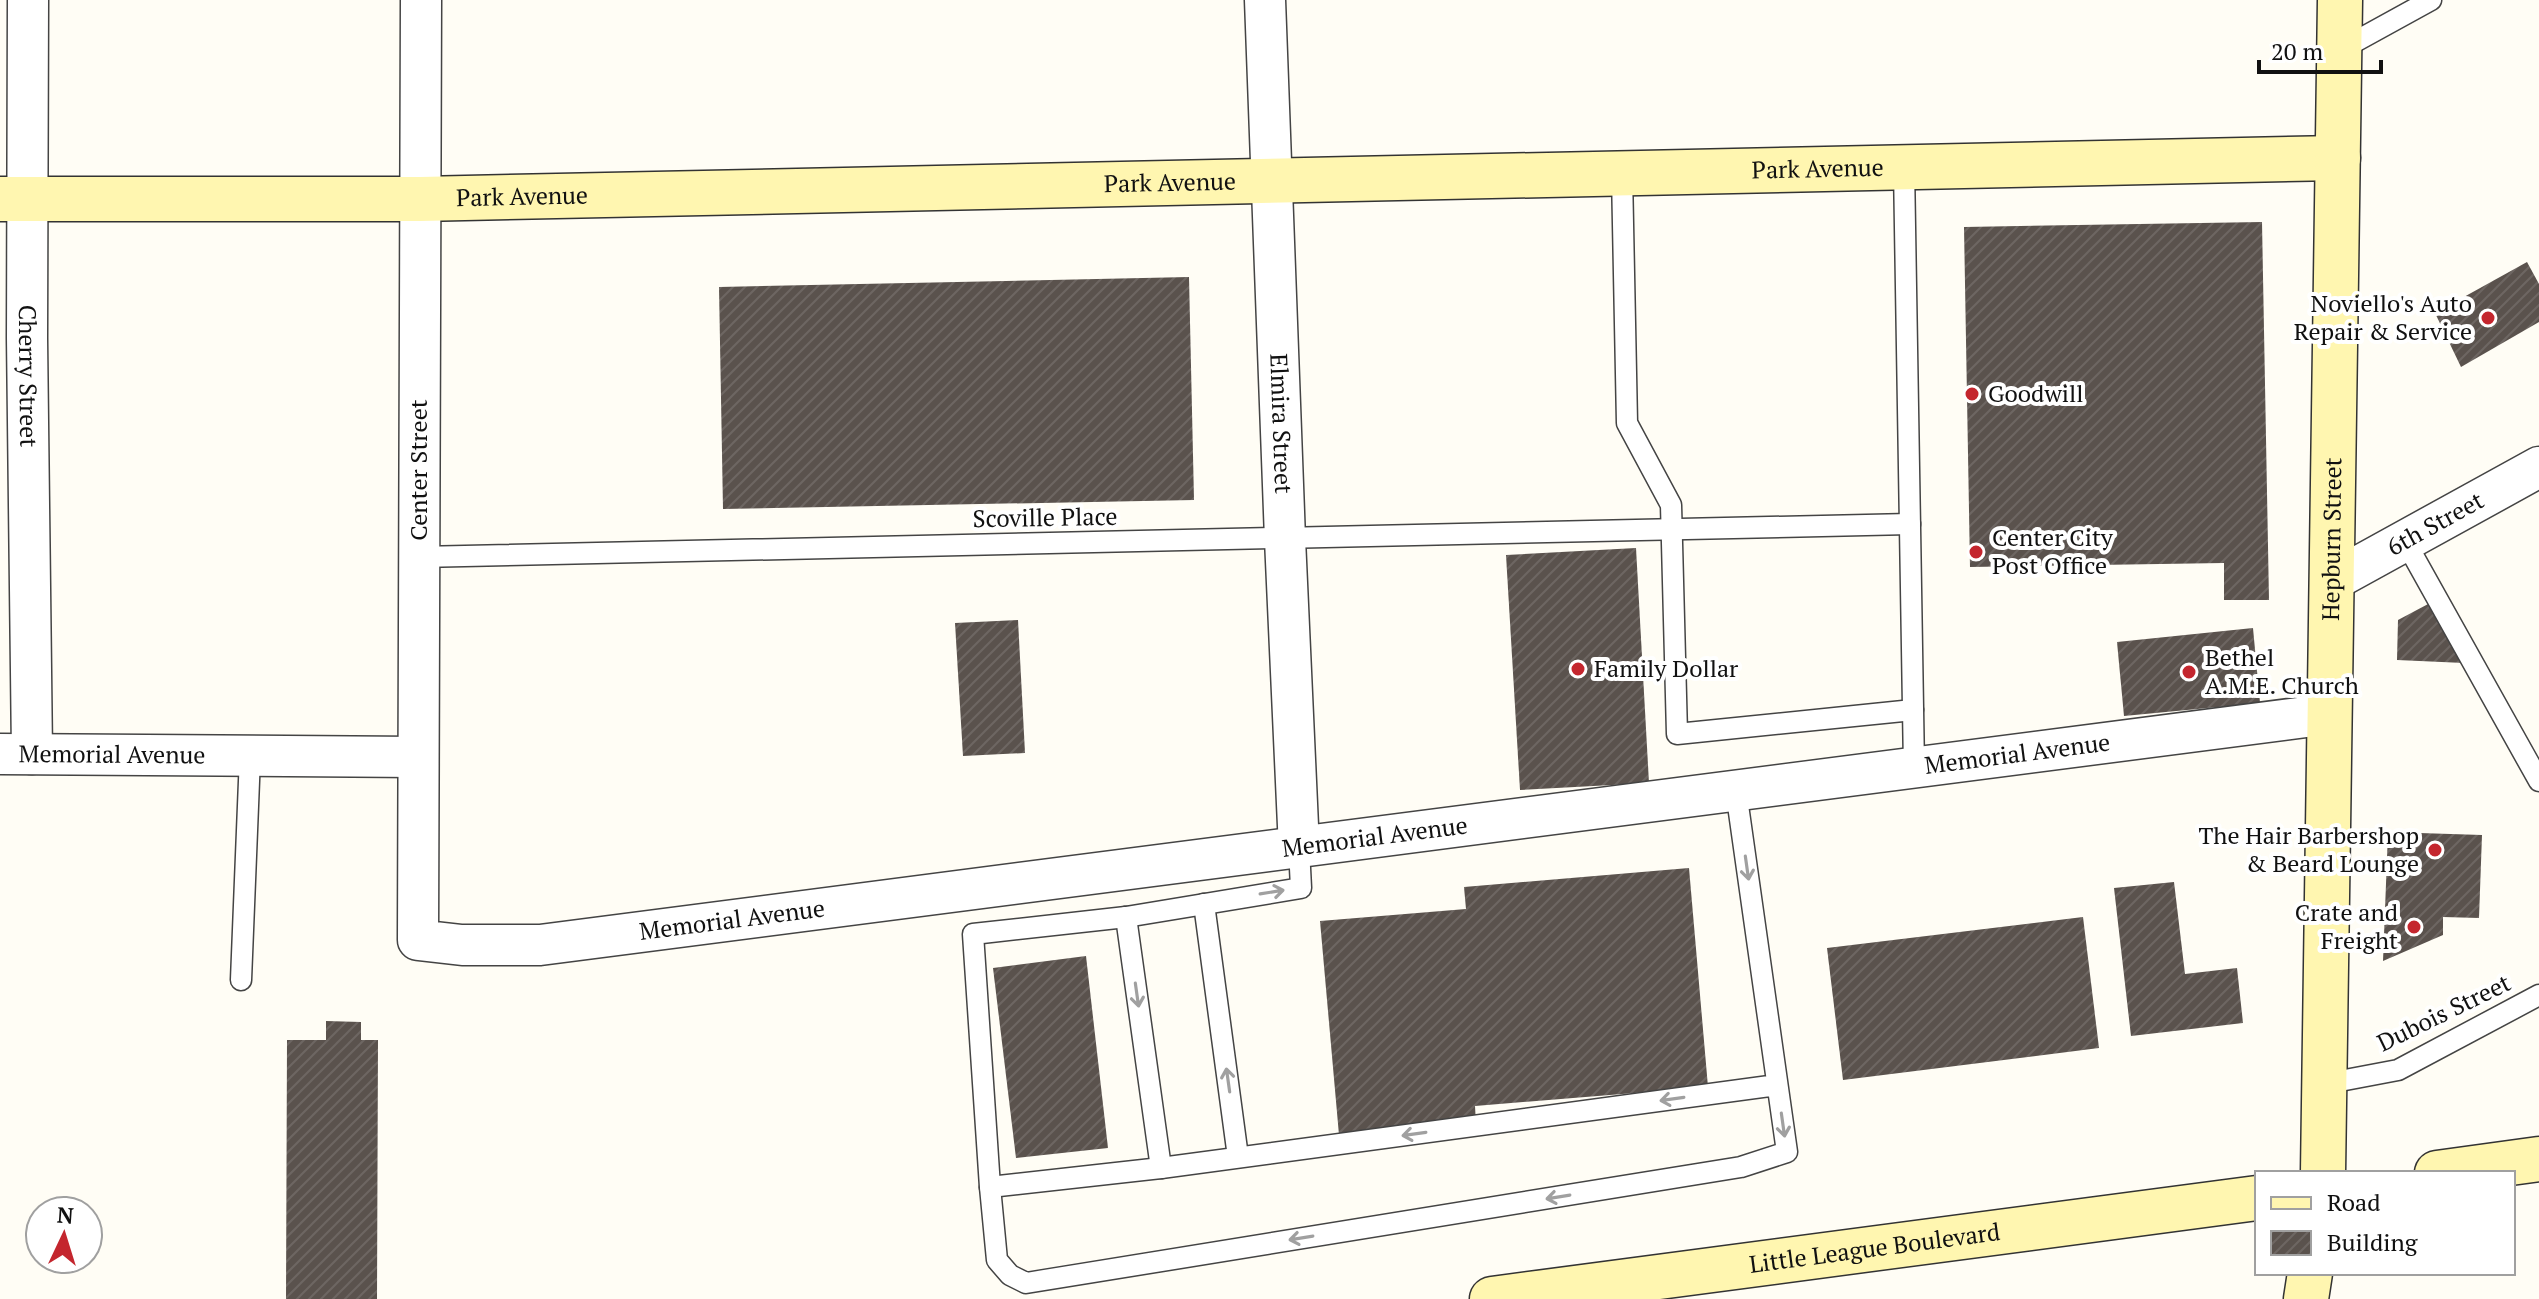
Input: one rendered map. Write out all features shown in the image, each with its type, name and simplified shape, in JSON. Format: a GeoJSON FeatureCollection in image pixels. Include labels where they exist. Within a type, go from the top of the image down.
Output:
{"type":"FeatureCollection","features":[{"type":"Feature","properties":{"kind":"street","name":"Cherry Street"},"geometry":{"type":"LineString","coordinates":[[16,754],[14,199],[28,0]]}},
{"type":"Feature","properties":{"kind":"street","name":"Center Street"},"geometry":{"type":"LineString","coordinates":[[418,940],[421,0]]}},
{"type":"Feature","properties":{"kind":"street","name":"Elmira Street"},"geometry":{"type":"LineString","coordinates":[[1265,0],[1299,848]]}},
{"type":"Feature","properties":{"kind":"street","name":"Hepburn Street"},"geometry":{"type":"LineString","coordinates":[[2323,1171],[2340,0]]}},
{"type":"Feature","properties":{"kind":"street","name":"Park Avenue"},"geometry":{"type":"LineString","coordinates":[[14,199],[420,199],[2338,158]]}},
{"type":"Feature","properties":{"kind":"street","name":"6th Street"},"geometry":{"type":"LineString","coordinates":[[2332,581],[2539,467]]}},
{"type":"Feature","properties":{"kind":"street","name":"Memorial Avenue"},"geometry":{"type":"LineString","coordinates":[[418,940],[462,945],[540,945],[2329,714]]}},
{"type":"Feature","properties":{"kind":"street","name":"Memorial Avenue"},"geometry":{"type":"LineString","coordinates":[[16,754],[418,757]]}},
{"type":"Feature","properties":{"kind":"street"},"geometry":{"type":"LineString","coordinates":[[2452,1171],[2539,1159]]}},
{"type":"Feature","properties":{"kind":"street","name":"Little League Boulevard"},"geometry":{"type":"LineString","coordinates":[[1492,1299],[2255,1198]]}},
{"type":"Feature","properties":{"kind":"street"},"geometry":{"type":"LineString","coordinates":[[2306,1299],[2310,1275]]}},
{"type":"Feature","properties":{"kind":"lane"},"geometry":{"type":"LineString","coordinates":[[2339,50],[2431,0]]}},
{"type":"Feature","properties":{"kind":"lane"},"geometry":{"type":"LineString","coordinates":[[1904,167],[1914,768]]}},
{"type":"Feature","properties":{"kind":"lane"},"geometry":{"type":"LineString","coordinates":[[1622,174],[1627,423],[1671,505],[1677,734],[1913,710]]}},
{"type":"Feature","properties":{"kind":"lane","name":"Scoville Place"},"geometry":{"type":"LineString","coordinates":[[419,557],[1910,524]]}},
{"type":"Feature","properties":{"kind":"lane"},"geometry":{"type":"LineString","coordinates":[[2405,541],[2539,781]]}},
{"type":"Feature","properties":{"kind":"lane"},"geometry":{"type":"LineString","coordinates":[[241,980],[250,756]]}},
{"type":"Feature","properties":{"kind":"lane"},"geometry":{"type":"LineString","coordinates":[[1299,848],[1301,888],[1126,917],[973,934],[997,1260],[1010,1275],[1026,1283],[1741,1167],[1787,1152],[1736,791]]}},
{"type":"Feature","properties":{"kind":"lane"},"geometry":{"type":"LineString","coordinates":[[1204,904],[1238,1157]]}},
{"type":"Feature","properties":{"kind":"lane"},"geometry":{"type":"LineString","coordinates":[[1126,917],[1161,1168]]}},
{"type":"Feature","properties":{"kind":"lane","name":"Dubois Street"},"geometry":{"type":"LineString","coordinates":[[2324,1084],[2398,1070],[2539,995]]}},
{"type":"Feature","properties":{"kind":"lane"},"geometry":{"type":"LineString","coordinates":[[990,1187],[1161,1168],[1777,1085]]}},
{"type":"Feature","properties":{"kind":"building"},"geometry":{"type":"Polygon","coordinates":[[[2262,222],[2269,600],[2224,600],[2224,563],[1970,567],[1964,227],[2262,222]]]}},
{"type":"Feature","properties":{"kind":"building","name":"Noviello's Auto Repair & Service"},"geometry":{"type":"Polygon","coordinates":[[[2527,262],[2539,284],[2539,322],[2461,367],[2435,313],[2527,262]]]}},
{"type":"Feature","properties":{"kind":"building"},"geometry":{"type":"Polygon","coordinates":[[[1189,277],[1194,500],[723,509],[719,287],[1189,277]]]}},
{"type":"Feature","properties":{"kind":"building","name":"Family Dollar"},"geometry":{"type":"Polygon","coordinates":[[[1636,548],[1649,783],[1520,790],[1506,555],[1636,548]]]}},
{"type":"Feature","properties":{"kind":"building"},"geometry":{"type":"Polygon","coordinates":[[[2430,603],[2464,663],[2397,660],[2398,620],[2430,603]]]}},
{"type":"Feature","properties":{"kind":"building"},"geometry":{"type":"Polygon","coordinates":[[[1018,620],[1025,753],[963,756],[955,623],[1018,620]]]}},
{"type":"Feature","properties":{"kind":"building","name":"Bethel A.M.E. Church"},"geometry":{"type":"Polygon","coordinates":[[[2253,628],[2260,703],[2124,716],[2117,642],[2253,628]]]}},
{"type":"Feature","properties":{"kind":"building"},"geometry":{"type":"Polygon","coordinates":[[[2388,832],[2482,835],[2479,918],[2443,917],[2443,935],[2383,961],[2388,832]]]}},
{"type":"Feature","properties":{"kind":"building"},"geometry":{"type":"Polygon","coordinates":[[[1689,868],[1708,1087],[1475,1106],[1476,1124],[1339,1135],[1320,921],[1466,909],[1464,887],[1689,868]]]}},
{"type":"Feature","properties":{"kind":"building"},"geometry":{"type":"Polygon","coordinates":[[[2174,882],[2185,974],[2237,968],[2243,1023],[2131,1036],[2114,888],[2174,882]]]}},
{"type":"Feature","properties":{"kind":"building"},"geometry":{"type":"Polygon","coordinates":[[[2083,917],[2099,1048],[1843,1080],[1827,948],[2083,917]]]}},
{"type":"Feature","properties":{"kind":"building"},"geometry":{"type":"Polygon","coordinates":[[[1086,956],[1108,1148],[1016,1158],[993,968],[1086,956]]]}},
{"type":"Feature","properties":{"kind":"building"},"geometry":{"type":"Polygon","coordinates":[[[326,1021],[361,1022],[361,1040],[378,1040],[377,1299],[286,1299],[287,1040],[326,1040],[326,1021]]]}},
{"type":"Feature","properties":{"kind":"place","name":"Noviello's Auto Repair & Service"},"geometry":{"type":"Point","coordinates":[2488,318]}},
{"type":"Feature","properties":{"kind":"place","name":"Goodwill"},"geometry":{"type":"Point","coordinates":[1972,394]}},
{"type":"Feature","properties":{"kind":"place","name":"Center City Post Office"},"geometry":{"type":"Point","coordinates":[1976,552]}},
{"type":"Feature","properties":{"kind":"place","name":"Family Dollar"},"geometry":{"type":"Point","coordinates":[1578,669]}},
{"type":"Feature","properties":{"kind":"place","name":"Bethel A.M.E. Church"},"geometry":{"type":"Point","coordinates":[2189,672]}},
{"type":"Feature","properties":{"kind":"place","name":"The Hair Barbershop & Beard Lounge"},"geometry":{"type":"Point","coordinates":[2435,850]}},
{"type":"Feature","properties":{"kind":"place","name":"Crate and Freight"},"geometry":{"type":"Point","coordinates":[2414,927]}}]}
